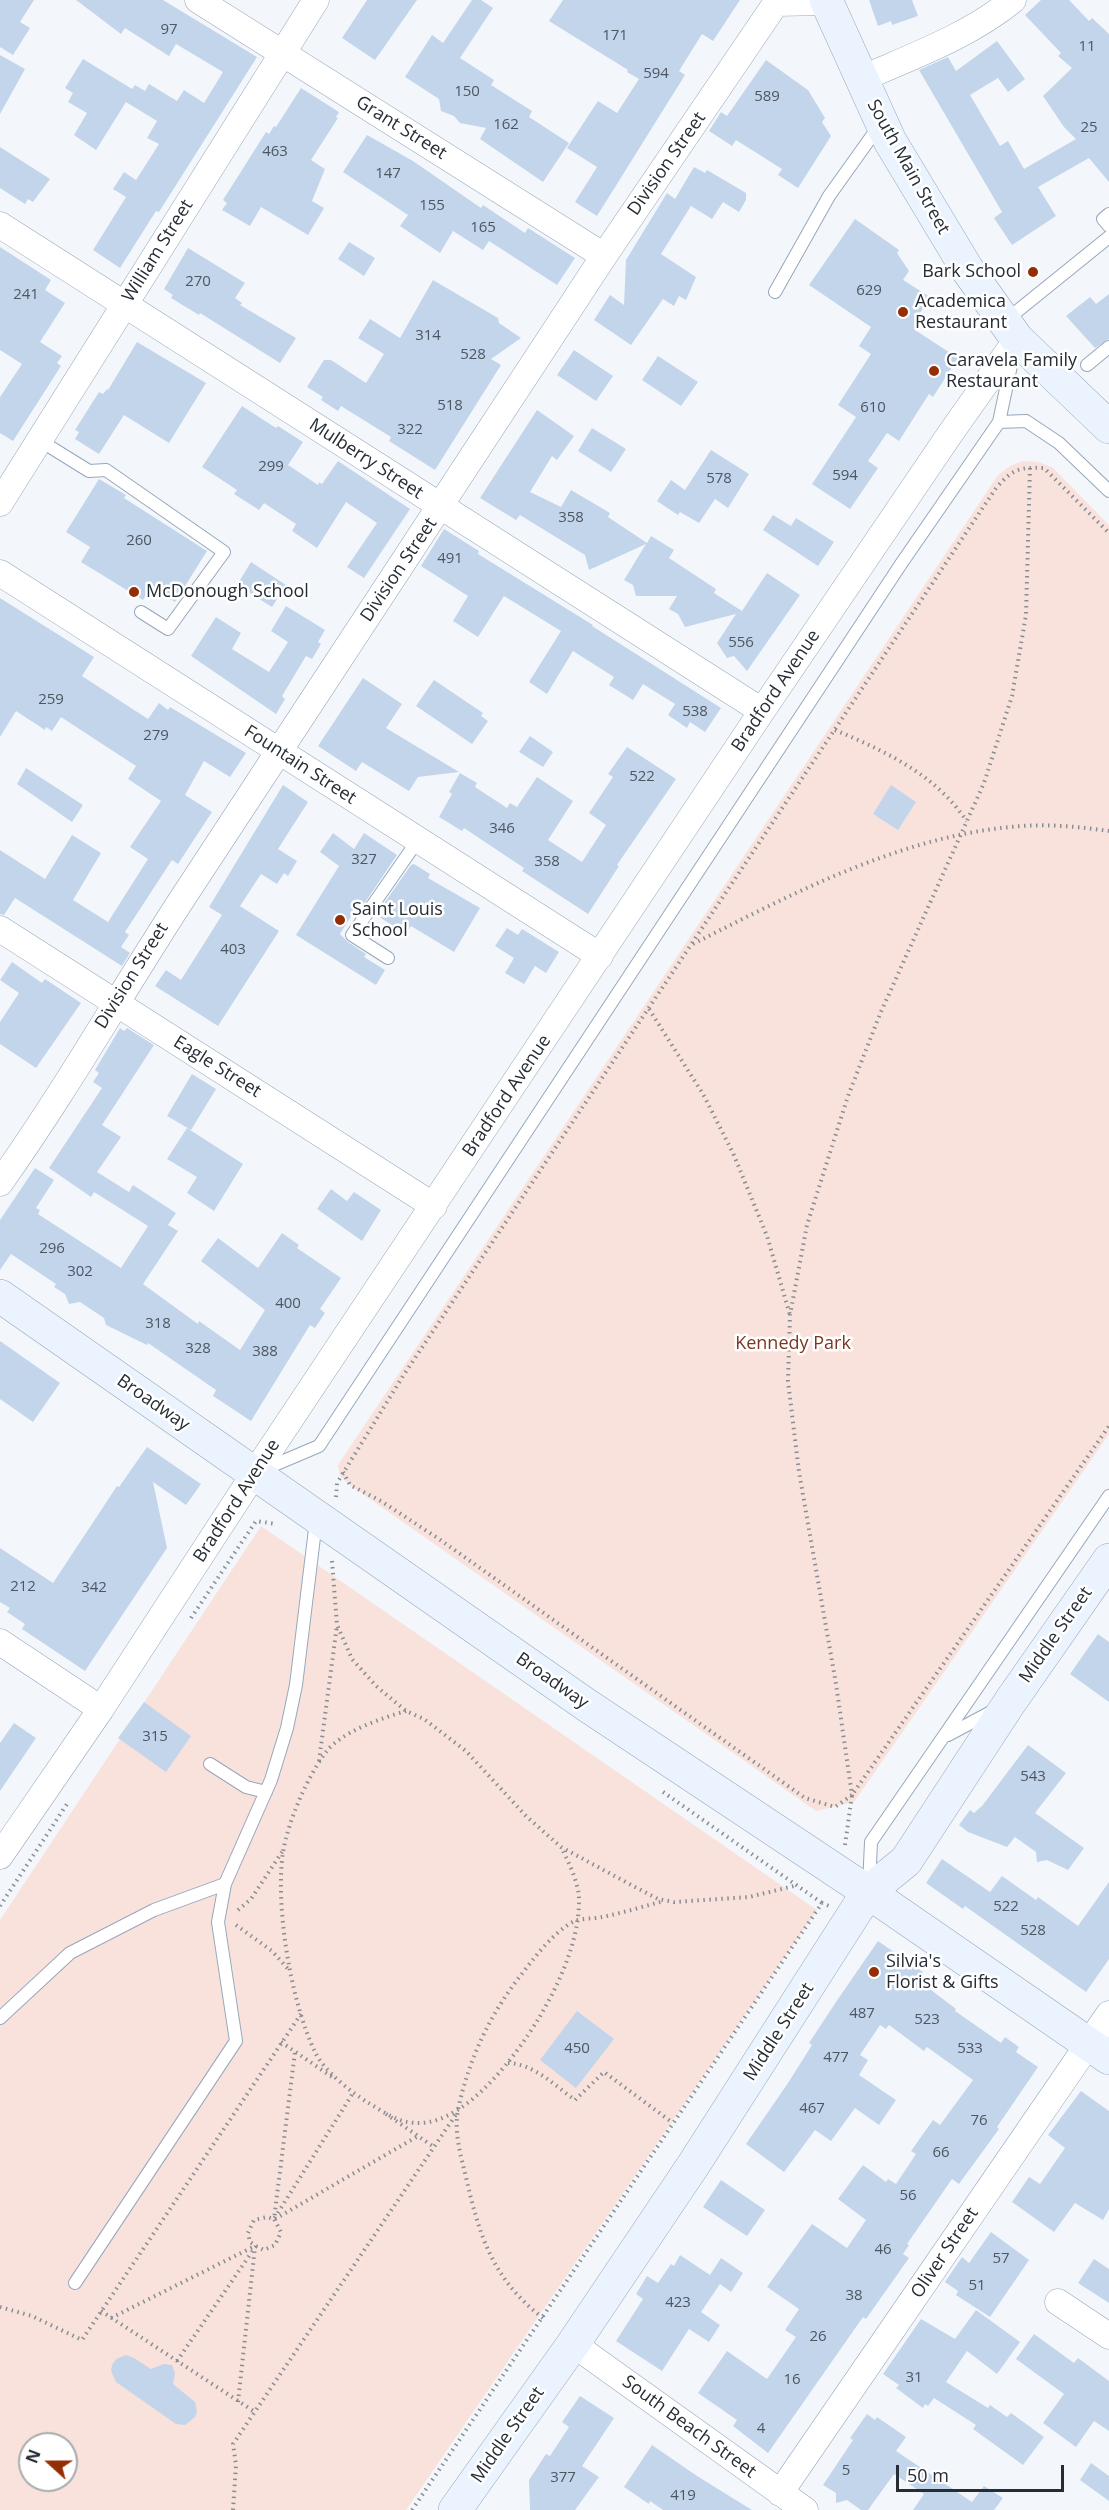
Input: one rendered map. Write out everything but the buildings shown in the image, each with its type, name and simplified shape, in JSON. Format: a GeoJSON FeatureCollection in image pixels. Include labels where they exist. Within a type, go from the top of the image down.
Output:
{"type":"FeatureCollection","features":[{"type":"Feature","properties":{"kind":"main road","name":"South Main Street"},"geometry":{"type":"LineString","coordinates":[[826,1],[881,122],[940,225],[1010,330],[1109,427]]}},
{"type":"Feature","properties":{"kind":"main road","name":"Broadway"},"geometry":{"type":"LineString","coordinates":[[0,1296],[254,1474],[321,1531],[868,1892],[1099,2051]]}},
{"type":"Feature","properties":{"kind":"main road","name":"Middle Street"},"geometry":{"type":"LineString","coordinates":[[455,2510],[573,2344],[694,2164],[868,1892],[906,1861],[1010,1702],[1109,1560]]}},
{"type":"Feature","properties":{"kind":"street","name":"Grant Street"},"geometry":{"type":"LineString","coordinates":[[198,0],[604,256]]}},
{"type":"Feature","properties":{"kind":"street","name":"William Street"},"geometry":{"type":"LineString","coordinates":[[0,503],[316,0]]}},
{"type":"Feature","properties":{"kind":"street"},"geometry":{"type":"LineString","coordinates":[[861,79],[991,18],[1013,0]]}},
{"type":"Feature","properties":{"kind":"street","name":"Division Street"},"geometry":{"type":"LineString","coordinates":[[0,1183],[45,1120],[115,1002],[773,2],[826,1]]}},
{"type":"Feature","properties":{"kind":"street","name":"Mulberry Street"},"geometry":{"type":"LineString","coordinates":[[0,225],[762,711]]}},
{"type":"Feature","properties":{"kind":"street","name":"Bradford Avenue"},"geometry":{"type":"LineString","coordinates":[[0,1856],[101,1709],[254,1474],[600,956],[1010,330]]}},
{"type":"Feature","properties":{"kind":"street","name":"Fountain Street"},"geometry":{"type":"LineString","coordinates":[[0,573],[600,956]]}},
{"type":"Feature","properties":{"kind":"street","name":"Eagle Street"},"geometry":{"type":"LineString","coordinates":[[0,929],[434,1206]]}},
{"type":"Feature","properties":{"kind":"street"},"geometry":{"type":"LineString","coordinates":[[0,1642],[101,1709]]}},
{"type":"Feature","properties":{"kind":"street","name":"Oliver Street"},"geometry":{"type":"LineString","coordinates":[[780,2493],[1099,2051],[1109,2014]]}},
{"type":"Feature","properties":{"kind":"street"},"geometry":{"type":"LineString","coordinates":[[1058,2302],[1109,2336]]}},
{"type":"Feature","properties":{"kind":"street","name":"South Beach Street"},"geometry":{"type":"LineString","coordinates":[[573,2344],[805,2510]]}},
{"type":"Feature","properties":{"kind":"lane"},"geometry":{"type":"LineString","coordinates":[[775,292],[830,196],[881,122]]}},
{"type":"Feature","properties":{"kind":"lane"},"geometry":{"type":"LineString","coordinates":[[1109,214],[1103,219],[1109,226]]}},
{"type":"Feature","properties":{"kind":"lane"},"geometry":{"type":"LineString","coordinates":[[254,1474],[318,1446],[901,564],[999,422],[1010,330],[1109,237]]}},
{"type":"Feature","properties":{"kind":"lane"},"geometry":{"type":"LineString","coordinates":[[1087,365],[1109,347]]}},
{"type":"Feature","properties":{"kind":"lane"},"geometry":{"type":"LineString","coordinates":[[999,422],[1026,421],[1059,443],[1109,491]]}},
{"type":"Feature","properties":{"kind":"lane"},"geometry":{"type":"LineString","coordinates":[[39,440],[89,471],[106,470],[224,552],[168,629],[141,612]]}},
{"type":"Feature","properties":{"kind":"lane"},"geometry":{"type":"LineString","coordinates":[[388,958],[352,935],[418,840]]}},
{"type":"Feature","properties":{"kind":"lane"},"geometry":{"type":"LineString","coordinates":[[868,1892],[871,1842],[1109,1496]]}},
{"type":"Feature","properties":{"kind":"lane"},"geometry":{"type":"LineString","coordinates":[[75,2283],[236,2041],[218,1922],[225,1884],[266,1792],[287,1728],[321,1531]]}},
{"type":"Feature","properties":{"kind":"lane"},"geometry":{"type":"LineString","coordinates":[[944,1737],[1010,1702]]}},
{"type":"Feature","properties":{"kind":"lane"},"geometry":{"type":"LineString","coordinates":[[210,1764],[246,1787],[266,1792]]}},
{"type":"Feature","properties":{"kind":"lane"},"geometry":{"type":"LineString","coordinates":[[0,2018],[70,1953],[154,1910],[225,1884]]}},
{"type":"Feature","properties":{"kind":"path"},"geometry":{"type":"LineString","coordinates":[[412,2510],[822,1903],[836,1910],[852,1795],[836,1684],[799,1472],[788,1381],[790,1316],[807,1225],[848,1096],[880,1014],[984,783],[1011,696],[1026,615],[1029,572],[1027,518],[1030,468]]}},
{"type":"Feature","properties":{"kind":"path"},"geometry":{"type":"LineString","coordinates":[[318,1765],[337,1624],[332,1561],[321,1531],[337,1483],[404,1376],[1006,476],[1018,469],[1044,468],[1109,533]]}},
{"type":"Feature","properties":{"kind":"path"},"geometry":{"type":"LineString","coordinates":[[835,730],[874,746],[921,775],[944,793],[968,821]]}},
{"type":"Feature","properties":{"kind":"path"},"geometry":{"type":"LineString","coordinates":[[692,945],[863,864],[909,848],[961,835],[1023,826],[1109,831]]}},
{"type":"Feature","properties":{"kind":"path"},"geometry":{"type":"LineString","coordinates":[[649,1009],[704,1094],[733,1153],[767,1236],[790,1316]]}},
{"type":"Feature","properties":{"kind":"path"},"geometry":{"type":"LineString","coordinates":[[343,1472],[350,1485],[381,1501],[439,1539],[805,1798],[835,1807],[852,1795],[1109,1426]]}},
{"type":"Feature","properties":{"kind":"path"},"geometry":{"type":"LineString","coordinates":[[186,1627],[256,1521],[321,1531]]}},
{"type":"Feature","properties":{"kind":"path"},"geometry":{"type":"LineString","coordinates":[[321,1531],[332,1561]]}},
{"type":"Feature","properties":{"kind":"path"},"geometry":{"type":"LineString","coordinates":[[337,1624],[352,1659],[376,1686],[406,1711],[424,1719],[465,1751],[526,1816],[561,1847],[635,1887],[674,1902],[749,1897],[798,1885]]}},
{"type":"Feature","properties":{"kind":"path"},"geometry":{"type":"LineString","coordinates":[[406,1711],[375,1720],[327,1751],[308,1783],[290,1825],[284,1849],[283,1898],[286,1943],[290,1972],[315,2054],[353,2093],[406,2122],[428,2124],[457,2112]]}},
{"type":"Feature","properties":{"kind":"path"},"geometry":{"type":"LineString","coordinates":[[0,1906],[70,1800]]}},
{"type":"Feature","properties":{"kind":"path"},"geometry":{"type":"LineString","coordinates":[[233,2510],[236,2465],[233,2445],[457,2112],[507,2063],[533,2028],[555,1991],[570,1949],[580,1902],[572,1870],[561,1847]]}},
{"type":"Feature","properties":{"kind":"path"},"geometry":{"type":"LineString","coordinates":[[235,1912],[251,1899],[284,1849]]}},
{"type":"Feature","properties":{"kind":"path"},"geometry":{"type":"LineString","coordinates":[[543,2318],[511,2288],[493,2261],[478,2229],[457,2142],[457,2112],[478,2046],[497,2006],[538,1953],[576,1920],[604,1917],[664,1900]]}},
{"type":"Feature","properties":{"kind":"path"},"geometry":{"type":"LineString","coordinates":[[235,1924],[272,1951],[290,1972]]}},
{"type":"Feature","properties":{"kind":"path"},"geometry":{"type":"LineString","coordinates":[[0,2307],[32,2316],[82,2340],[301,2013]]}},
{"type":"Feature","properties":{"kind":"path"},"geometry":{"type":"LineString","coordinates":[[281,2042],[434,2147]]}},
{"type":"Feature","properties":{"kind":"path"},"geometry":{"type":"LineString","coordinates":[[295,2052],[274,2219],[281,2232],[275,2245],[264,2250],[255,2246],[250,2242],[248,2233],[254,2220],[267,2217],[274,2219],[418,2136]]}},
{"type":"Feature","properties":{"kind":"path"},"geometry":{"type":"LineString","coordinates":[[507,2063],[516,2063],[536,2071],[574,2100],[604,2072],[674,2123]]}},
{"type":"Feature","properties":{"kind":"path"},"geometry":{"type":"LineString","coordinates":[[274,2219],[353,2093]]}},
{"type":"Feature","properties":{"kind":"path"},"geometry":{"type":"LineString","coordinates":[[111,2318],[255,2246]]}},
{"type":"Feature","properties":{"kind":"path"},"geometry":{"type":"LineString","coordinates":[[177,2361],[255,2246]]}},
{"type":"Feature","properties":{"kind":"path"},"geometry":{"type":"LineString","coordinates":[[238,2402],[255,2246]]}},
{"type":"Feature","properties":{"kind":"path"},"geometry":{"type":"LineString","coordinates":[[101,2311],[255,2412]]}},
{"type":"Feature","properties":{"kind":"green space","name":"Kennedy Park"},"geometry":{"type":"Polygon","coordinates":[[[1023,461],[1038,462],[1052,467],[1109,525],[1109,1434],[854,1802],[816,1811],[350,1485],[340,1476],[338,1465],[998,475],[1010,466],[1023,461]]]}},
{"type":"Feature","properties":{"kind":"green space"},"geometry":{"type":"Polygon","coordinates":[[[261,1526],[817,1910],[406,2510],[0,2510],[0,1920],[261,1526]]]}},
{"type":"Feature","properties":{"kind":"place","name":"Bark School"},"geometry":{"type":"Point","coordinates":[1033,272]}},
{"type":"Feature","properties":{"kind":"place","name":"Academica Restaurant"},"geometry":{"type":"Point","coordinates":[903,312]}},
{"type":"Feature","properties":{"kind":"place","name":"Caravela Family Restaurant"},"geometry":{"type":"Point","coordinates":[934,371]}},
{"type":"Feature","properties":{"kind":"place","name":"McDonough School"},"geometry":{"type":"Point","coordinates":[134,592]}},
{"type":"Feature","properties":{"kind":"place","name":"Saint Louis School"},"geometry":{"type":"Point","coordinates":[340,920]}},
{"type":"Feature","properties":{"kind":"place","name":"Silvia's Florist & Gifts"},"geometry":{"type":"Point","coordinates":[874,1972]}}]}
